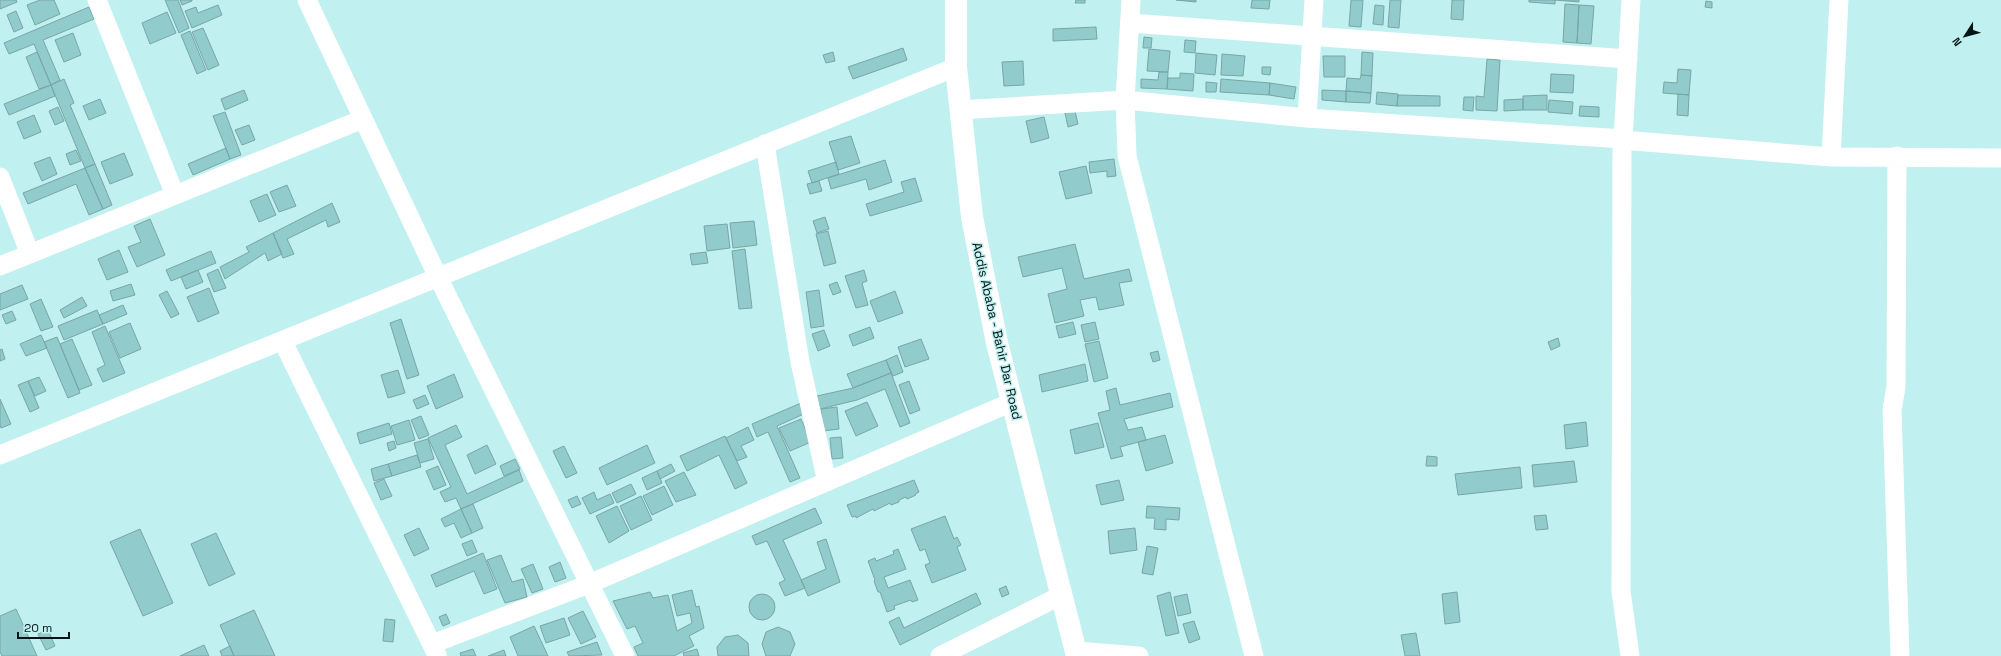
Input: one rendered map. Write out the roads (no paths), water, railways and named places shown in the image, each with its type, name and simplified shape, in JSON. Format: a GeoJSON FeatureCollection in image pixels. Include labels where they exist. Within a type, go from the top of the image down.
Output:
{"type":"FeatureCollection","features":[{"type":"Feature","properties":{"kind":"highway","name":"Addis Ababa - Bahir Dar Road"},"geometry":{"type":"LineString","coordinates":[[956,0],[956,67],[972,217],[997,343],[1077,653]]}},
{"type":"Feature","properties":{"kind":"street"},"geometry":{"type":"LineString","coordinates":[[97,0],[175,195]]}},
{"type":"Feature","properties":{"kind":"street"},"geometry":{"type":"LineString","coordinates":[[307,0],[438,277],[625,656]]}},
{"type":"Feature","properties":{"kind":"street"},"geometry":{"type":"LineString","coordinates":[[1131,0],[1125,100],[1127,156],[1254,656]]}},
{"type":"Feature","properties":{"kind":"street"},"geometry":{"type":"LineString","coordinates":[[1307,118],[1314,0]]}},
{"type":"Feature","properties":{"kind":"street"},"geometry":{"type":"LineString","coordinates":[[960,110],[1125,100],[1307,118],[1623,139],[1631,0]]}},
{"type":"Feature","properties":{"kind":"street"},"geometry":{"type":"LineString","coordinates":[[1831,156],[1839,0]]}},
{"type":"Feature","properties":{"kind":"street"},"geometry":{"type":"LineString","coordinates":[[1130,23],[1628,59]]}},
{"type":"Feature","properties":{"kind":"street"},"geometry":{"type":"LineString","coordinates":[[0,456],[956,67]]}},
{"type":"Feature","properties":{"kind":"street"},"geometry":{"type":"LineString","coordinates":[[0,266],[363,119]]}},
{"type":"Feature","properties":{"kind":"street"},"geometry":{"type":"LineString","coordinates":[[1630,656],[1622,591],[1622,140],[1831,156],[2001,158]]}},
{"type":"Feature","properties":{"kind":"street"},"geometry":{"type":"LineString","coordinates":[[765,144],[800,362],[827,482]]}},
{"type":"Feature","properties":{"kind":"street"},"geometry":{"type":"LineString","coordinates":[[1897,156],[1896,388],[1892,410],[1900,656]]}},
{"type":"Feature","properties":{"kind":"street"},"geometry":{"type":"LineString","coordinates":[[0,177],[30,254]]}},
{"type":"Feature","properties":{"kind":"street"},"geometry":{"type":"LineString","coordinates":[[283,342],[434,650],[1012,402]]}},
{"type":"Feature","properties":{"kind":"street"},"geometry":{"type":"LineString","coordinates":[[940,656],[1062,595]]}},
{"type":"Feature","properties":{"kind":"street"},"geometry":{"type":"LineString","coordinates":[[1077,653],[1139,656]]}}]}
